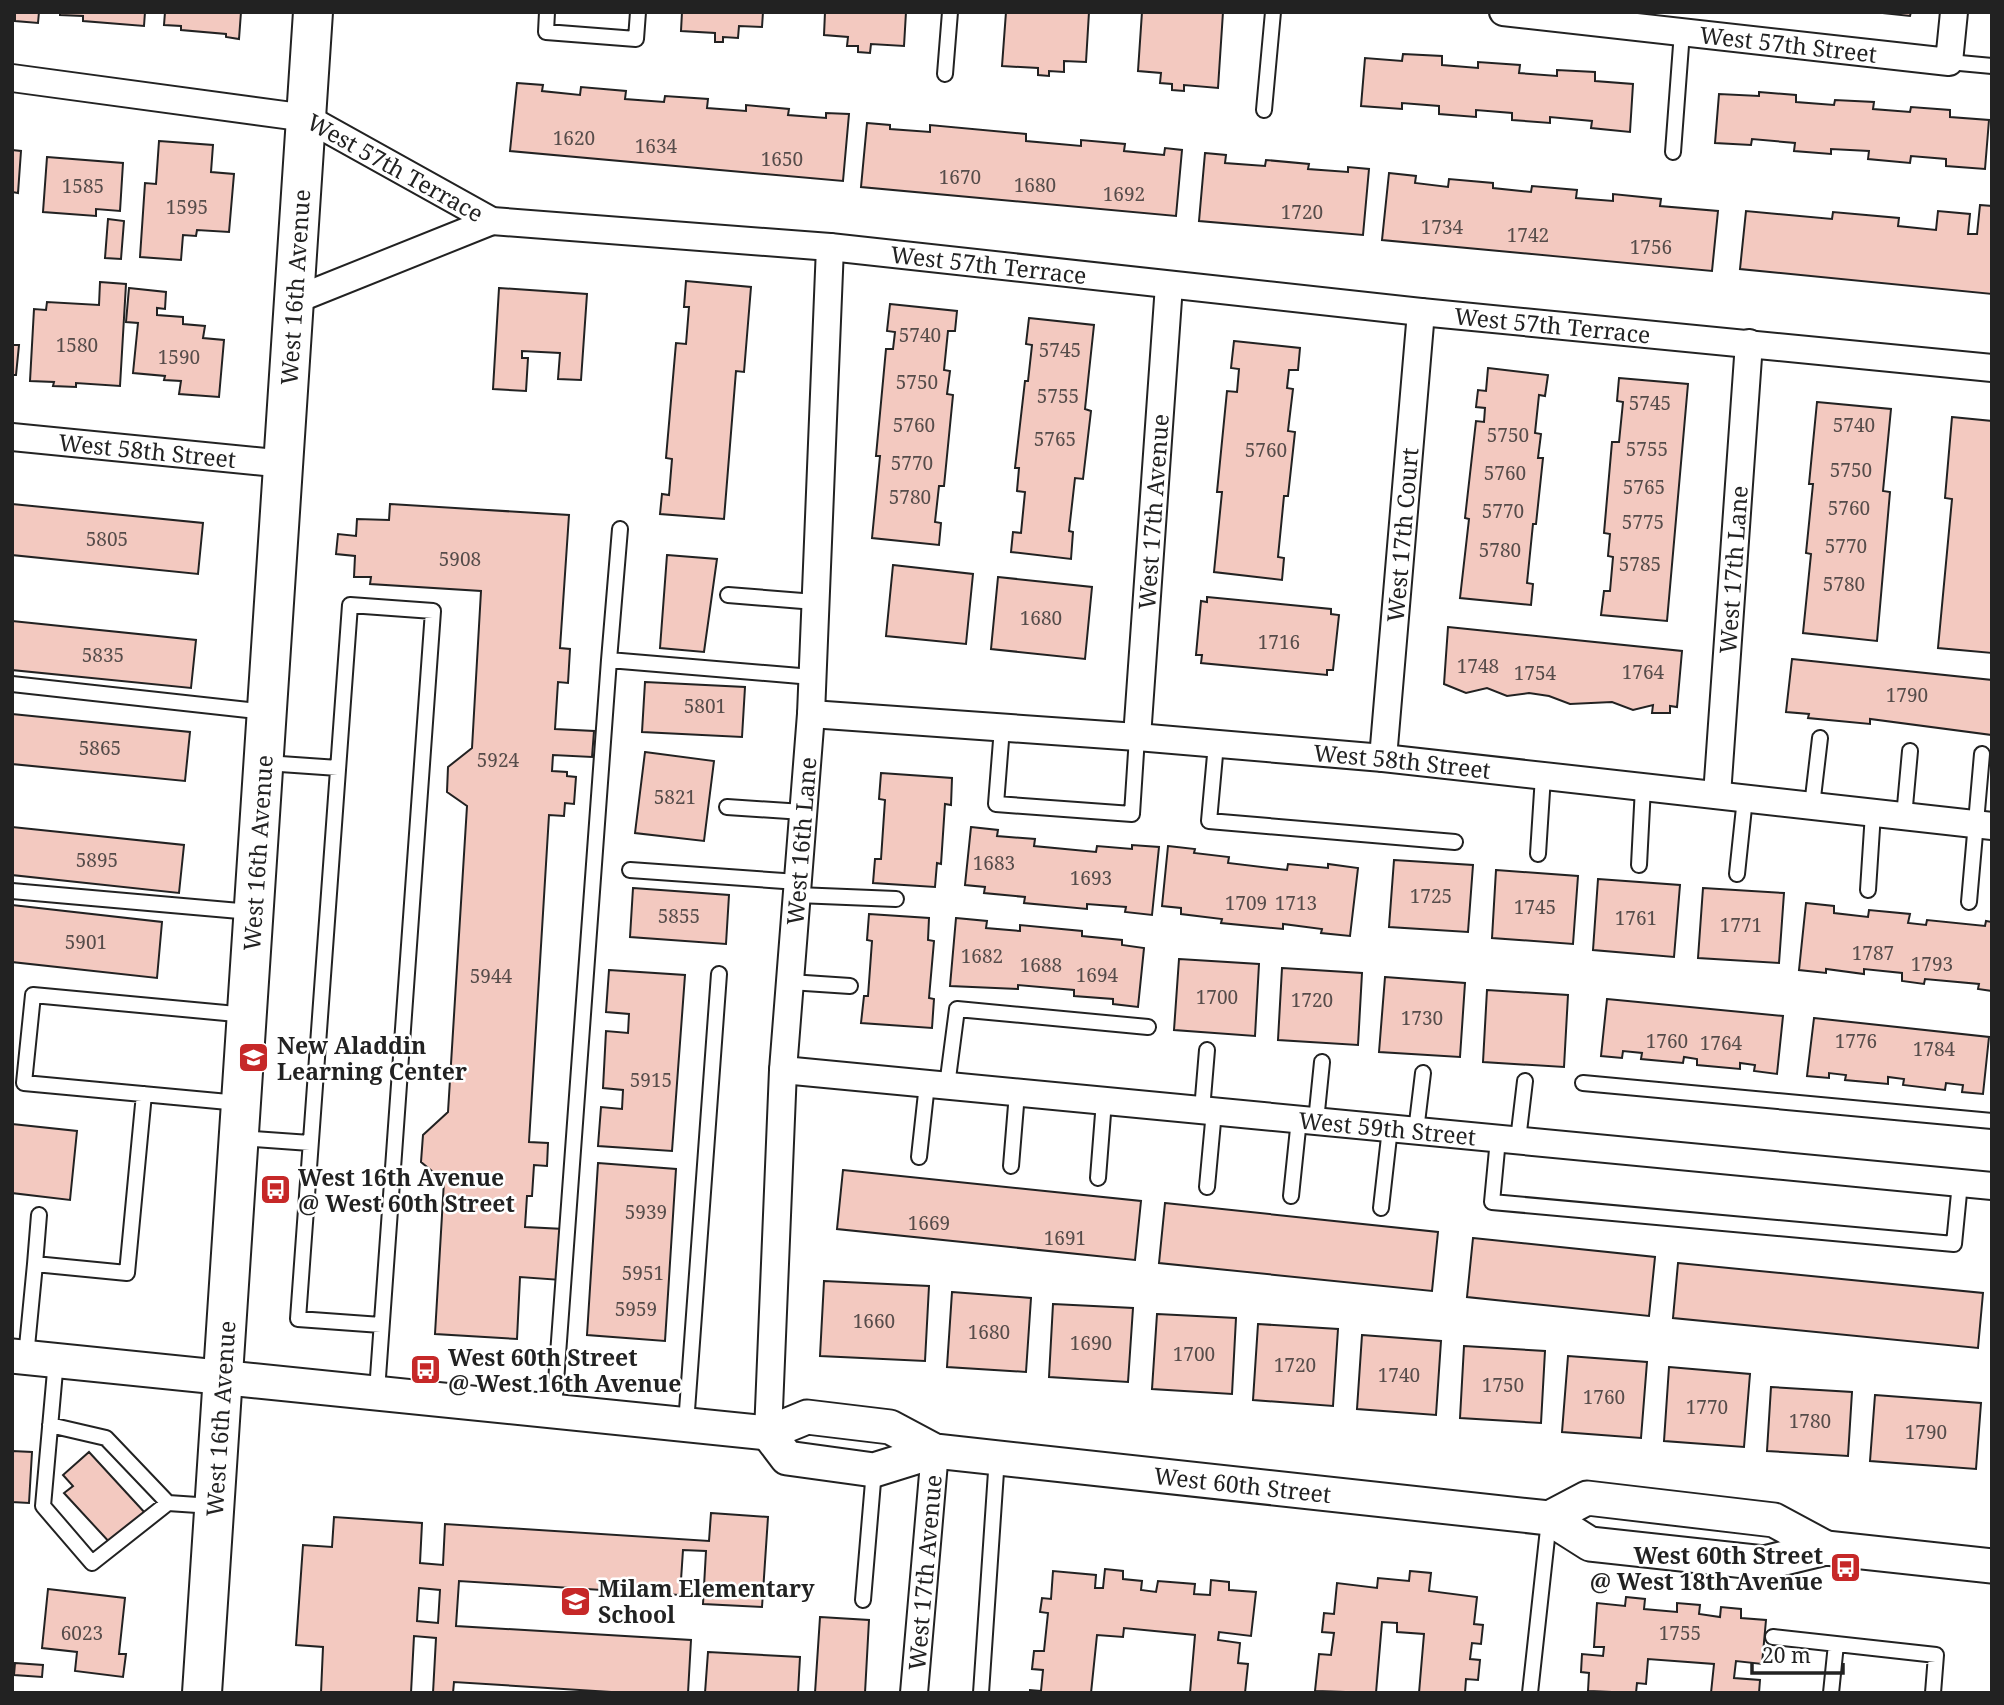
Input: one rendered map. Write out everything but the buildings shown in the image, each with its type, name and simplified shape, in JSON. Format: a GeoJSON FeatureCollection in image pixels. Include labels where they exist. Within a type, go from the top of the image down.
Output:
{"type":"FeatureCollection","features":[{"type":"Feature","properties":{"kind":"main road","name":"West 16th Avenue"},"geometry":{"type":"LineString","coordinates":[[202,1693],[313,12]]}},
{"type":"Feature","properties":{"kind":"street","name":"West 57th Street"},"geometry":{"type":"LineString","coordinates":[[1503,12],[1949,62]]}},
{"type":"Feature","properties":{"kind":"street"},"geometry":{"type":"LineString","coordinates":[[1949,62],[1954,12]]}},
{"type":"Feature","properties":{"kind":"street","name":"West 57th Terrace"},"geometry":{"type":"LineString","coordinates":[[12,78],[307,118],[492,221],[830,247],[1421,312],[1992,368]]}},
{"type":"Feature","properties":{"kind":"street"},"geometry":{"type":"LineString","coordinates":[[295,300],[492,221]]}},
{"type":"Feature","properties":{"kind":"street","name":"West 16th Lane"},"geometry":{"type":"LineString","coordinates":[[768,1433],[783,1070],[811,714],[830,247]]}},
{"type":"Feature","properties":{"kind":"street","name":"West 17th Avenue"},"geometry":{"type":"LineString","coordinates":[[1138,737],[1169,285]]}},
{"type":"Feature","properties":{"kind":"street","name":"West 17th Court"},"geometry":{"type":"LineString","coordinates":[[1383,758],[1421,312]]}},
{"type":"Feature","properties":{"kind":"street","name":"West 17th Lane"},"geometry":{"type":"LineString","coordinates":[[1717,795],[1749,343]]}},
{"type":"Feature","properties":{"kind":"street","name":"West 58th Street"},"geometry":{"type":"LineString","coordinates":[[12,437],[285,464]]}},
{"type":"Feature","properties":{"kind":"street","name":"West 58th Street"},"geometry":{"type":"LineString","coordinates":[[811,714],[1138,737],[1383,758],[1984,825]]}},
{"type":"Feature","properties":{"kind":"street","name":"West 59th Street"},"geometry":{"type":"LineString","coordinates":[[783,1070],[1992,1186]]}},
{"type":"Feature","properties":{"kind":"street","name":"West 60th Street"},"geometry":{"type":"LineString","coordinates":[[31,1358],[554,1409],[768,1433],[807,1417],[890,1427],[935,1451],[1549,1518],[1590,1544],[1764,1563],[1826,1548],[1992,1566]]}},
{"type":"Feature","properties":{"kind":"street","name":"West 60th Street"},"geometry":{"type":"LineString","coordinates":[[768,1433],[787,1458],[874,1470],[935,1451]]}},
{"type":"Feature","properties":{"kind":"street","name":"West 17th Avenue"},"geometry":{"type":"LineString","coordinates":[[914,1693],[935,1451]]}},
{"type":"Feature","properties":{"kind":"street","name":"West 60th Street"},"geometry":{"type":"LineString","coordinates":[[1549,1518],[1587,1498],[1774,1520],[1826,1548]]}},
{"type":"Feature","properties":{"kind":"lane"},"geometry":{"type":"LineString","coordinates":[[547,12],[546,32],[636,39],[638,12]]}},
{"type":"Feature","properties":{"kind":"lane"},"geometry":{"type":"LineString","coordinates":[[945,74],[950,12]]}},
{"type":"Feature","properties":{"kind":"lane"},"geometry":{"type":"LineString","coordinates":[[1264,110],[1273,12]]}},
{"type":"Feature","properties":{"kind":"lane"},"geometry":{"type":"LineString","coordinates":[[1673,152],[1682,32]]}},
{"type":"Feature","properties":{"kind":"lane"},"geometry":{"type":"LineString","coordinates":[[1949,62],[1992,66]]}},
{"type":"Feature","properties":{"kind":"lane"},"geometry":{"type":"LineString","coordinates":[[554,1409],[620,529]]}},
{"type":"Feature","properties":{"kind":"lane"},"geometry":{"type":"LineString","coordinates":[[728,595],[815,602]]}},
{"type":"Feature","properties":{"kind":"lane"},"geometry":{"type":"LineString","coordinates":[[377,1391],[382,1325],[433,611],[350,605],[298,1319],[382,1325]]}},
{"type":"Feature","properties":{"kind":"lane"},"geometry":{"type":"LineString","coordinates":[[609,660],[812,677]]}},
{"type":"Feature","properties":{"kind":"lane"},"geometry":{"type":"LineString","coordinates":[[12,684],[268,712]]}},
{"type":"Feature","properties":{"kind":"lane"},"geometry":{"type":"LineString","coordinates":[[1002,728],[996,804],[1132,814],[1138,737]]}},
{"type":"Feature","properties":{"kind":"lane"},"geometry":{"type":"LineString","coordinates":[[1812,806],[1820,738]]}},
{"type":"Feature","properties":{"kind":"lane"},"geometry":{"type":"LineString","coordinates":[[1216,744],[1209,821],[1455,842]]}},
{"type":"Feature","properties":{"kind":"lane"},"geometry":{"type":"LineString","coordinates":[[1903,817],[1910,751]]}},
{"type":"Feature","properties":{"kind":"lane"},"geometry":{"type":"LineString","coordinates":[[1969,902],[1984,825],[1982,754]]}},
{"type":"Feature","properties":{"kind":"lane"},"geometry":{"type":"LineString","coordinates":[[264,763],[338,768]]}},
{"type":"Feature","properties":{"kind":"lane"},"geometry":{"type":"LineString","coordinates":[[1538,854],[1543,776]]}},
{"type":"Feature","properties":{"kind":"lane"},"geometry":{"type":"LineString","coordinates":[[1639,865],[1643,787]]}},
{"type":"Feature","properties":{"kind":"lane"},"geometry":{"type":"LineString","coordinates":[[1737,874],[1745,798]]}},
{"type":"Feature","properties":{"kind":"lane"},"geometry":{"type":"LineString","coordinates":[[727,807],[803,812]]}},
{"type":"Feature","properties":{"kind":"lane"},"geometry":{"type":"LineString","coordinates":[[1868,890],[1873,813]]}},
{"type":"Feature","properties":{"kind":"lane"},"geometry":{"type":"LineString","coordinates":[[630,870],[896,899]]}},
{"type":"Feature","properties":{"kind":"lane"},"geometry":{"type":"LineString","coordinates":[[12,891],[254,912]]}},
{"type":"Feature","properties":{"kind":"lane"},"geometry":{"type":"LineString","coordinates":[[686,1424],[719,974]]}},
{"type":"Feature","properties":{"kind":"lane"},"geometry":{"type":"LineString","coordinates":[[790,982],[850,986]]}},
{"type":"Feature","properties":{"kind":"lane"},"geometry":{"type":"LineString","coordinates":[[247,1015],[33,995],[24,1083],[144,1094],[310,1143]]}},
{"type":"Feature","properties":{"kind":"lane"},"geometry":{"type":"LineString","coordinates":[[919,1157],[957,1009],[1147,1027]]}},
{"type":"Feature","properties":{"kind":"lane"},"geometry":{"type":"LineString","coordinates":[[1207,1050],[1207,1187]]}},
{"type":"Feature","properties":{"kind":"lane"},"geometry":{"type":"LineString","coordinates":[[1291,1196],[1322,1062]]}},
{"type":"Feature","properties":{"kind":"lane"},"geometry":{"type":"LineString","coordinates":[[1381,1208],[1403,1130],[1423,1073]]}},
{"type":"Feature","properties":{"kind":"lane"},"geometry":{"type":"LineString","coordinates":[[1525,1081],[1492,1202],[1954,1244],[1960,1183]]}},
{"type":"Feature","properties":{"kind":"lane"},"geometry":{"type":"LineString","coordinates":[[1583,1083],[1992,1122]]}},
{"type":"Feature","properties":{"kind":"lane"},"geometry":{"type":"LineString","coordinates":[[1010,1166],[1017,1093]]}},
{"type":"Feature","properties":{"kind":"lane"},"geometry":{"type":"LineString","coordinates":[[34,1264],[127,1273],[144,1094]]}},
{"type":"Feature","properties":{"kind":"lane"},"geometry":{"type":"LineString","coordinates":[[1098,1178],[1104,1101]]}},
{"type":"Feature","properties":{"kind":"lane"},"geometry":{"type":"LineString","coordinates":[[39,1215],[34,1264],[31,1358],[50,1425],[43,1506],[92,1563],[168,1503]]}},
{"type":"Feature","properties":{"kind":"lane"},"geometry":{"type":"LineString","coordinates":[[50,1425],[106,1438],[168,1503],[214,1507]]}},
{"type":"Feature","properties":{"kind":"lane"},"geometry":{"type":"LineString","coordinates":[[981,1693],[997,1457]]}},
{"type":"Feature","properties":{"kind":"lane"},"geometry":{"type":"LineString","coordinates":[[863,1600],[874,1470]]}},
{"type":"Feature","properties":{"kind":"lane"},"geometry":{"type":"LineString","coordinates":[[1530,1693],[1549,1518]]}},
{"type":"Feature","properties":{"kind":"lane"},"geometry":{"type":"LineString","coordinates":[[1773,1637],[1936,1655],[1933,1693]]}},
{"type":"Feature","properties":{"kind":"lane"},"geometry":{"type":"LineString","coordinates":[[1831,1693],[1836,1644]]}},
{"type":"Feature","properties":{"kind":"place","name":"New Aladdin Learning Center"},"geometry":{"type":"Point","coordinates":[254,1058]}},
{"type":"Feature","properties":{"kind":"place","name":"West 16th Avenue @ West 60th Street"},"geometry":{"type":"Point","coordinates":[275,1190]}},
{"type":"Feature","properties":{"kind":"place","name":"West 60th Street @ West 16th Avenue"},"geometry":{"type":"Point","coordinates":[425,1370]}},
{"type":"Feature","properties":{"kind":"place","name":"West 60th Street @ West 18th Avenue"},"geometry":{"type":"Point","coordinates":[1846,1568]}},
{"type":"Feature","properties":{"kind":"place","name":"Milam Elementary School"},"geometry":{"type":"Point","coordinates":[575,1601]}}]}
